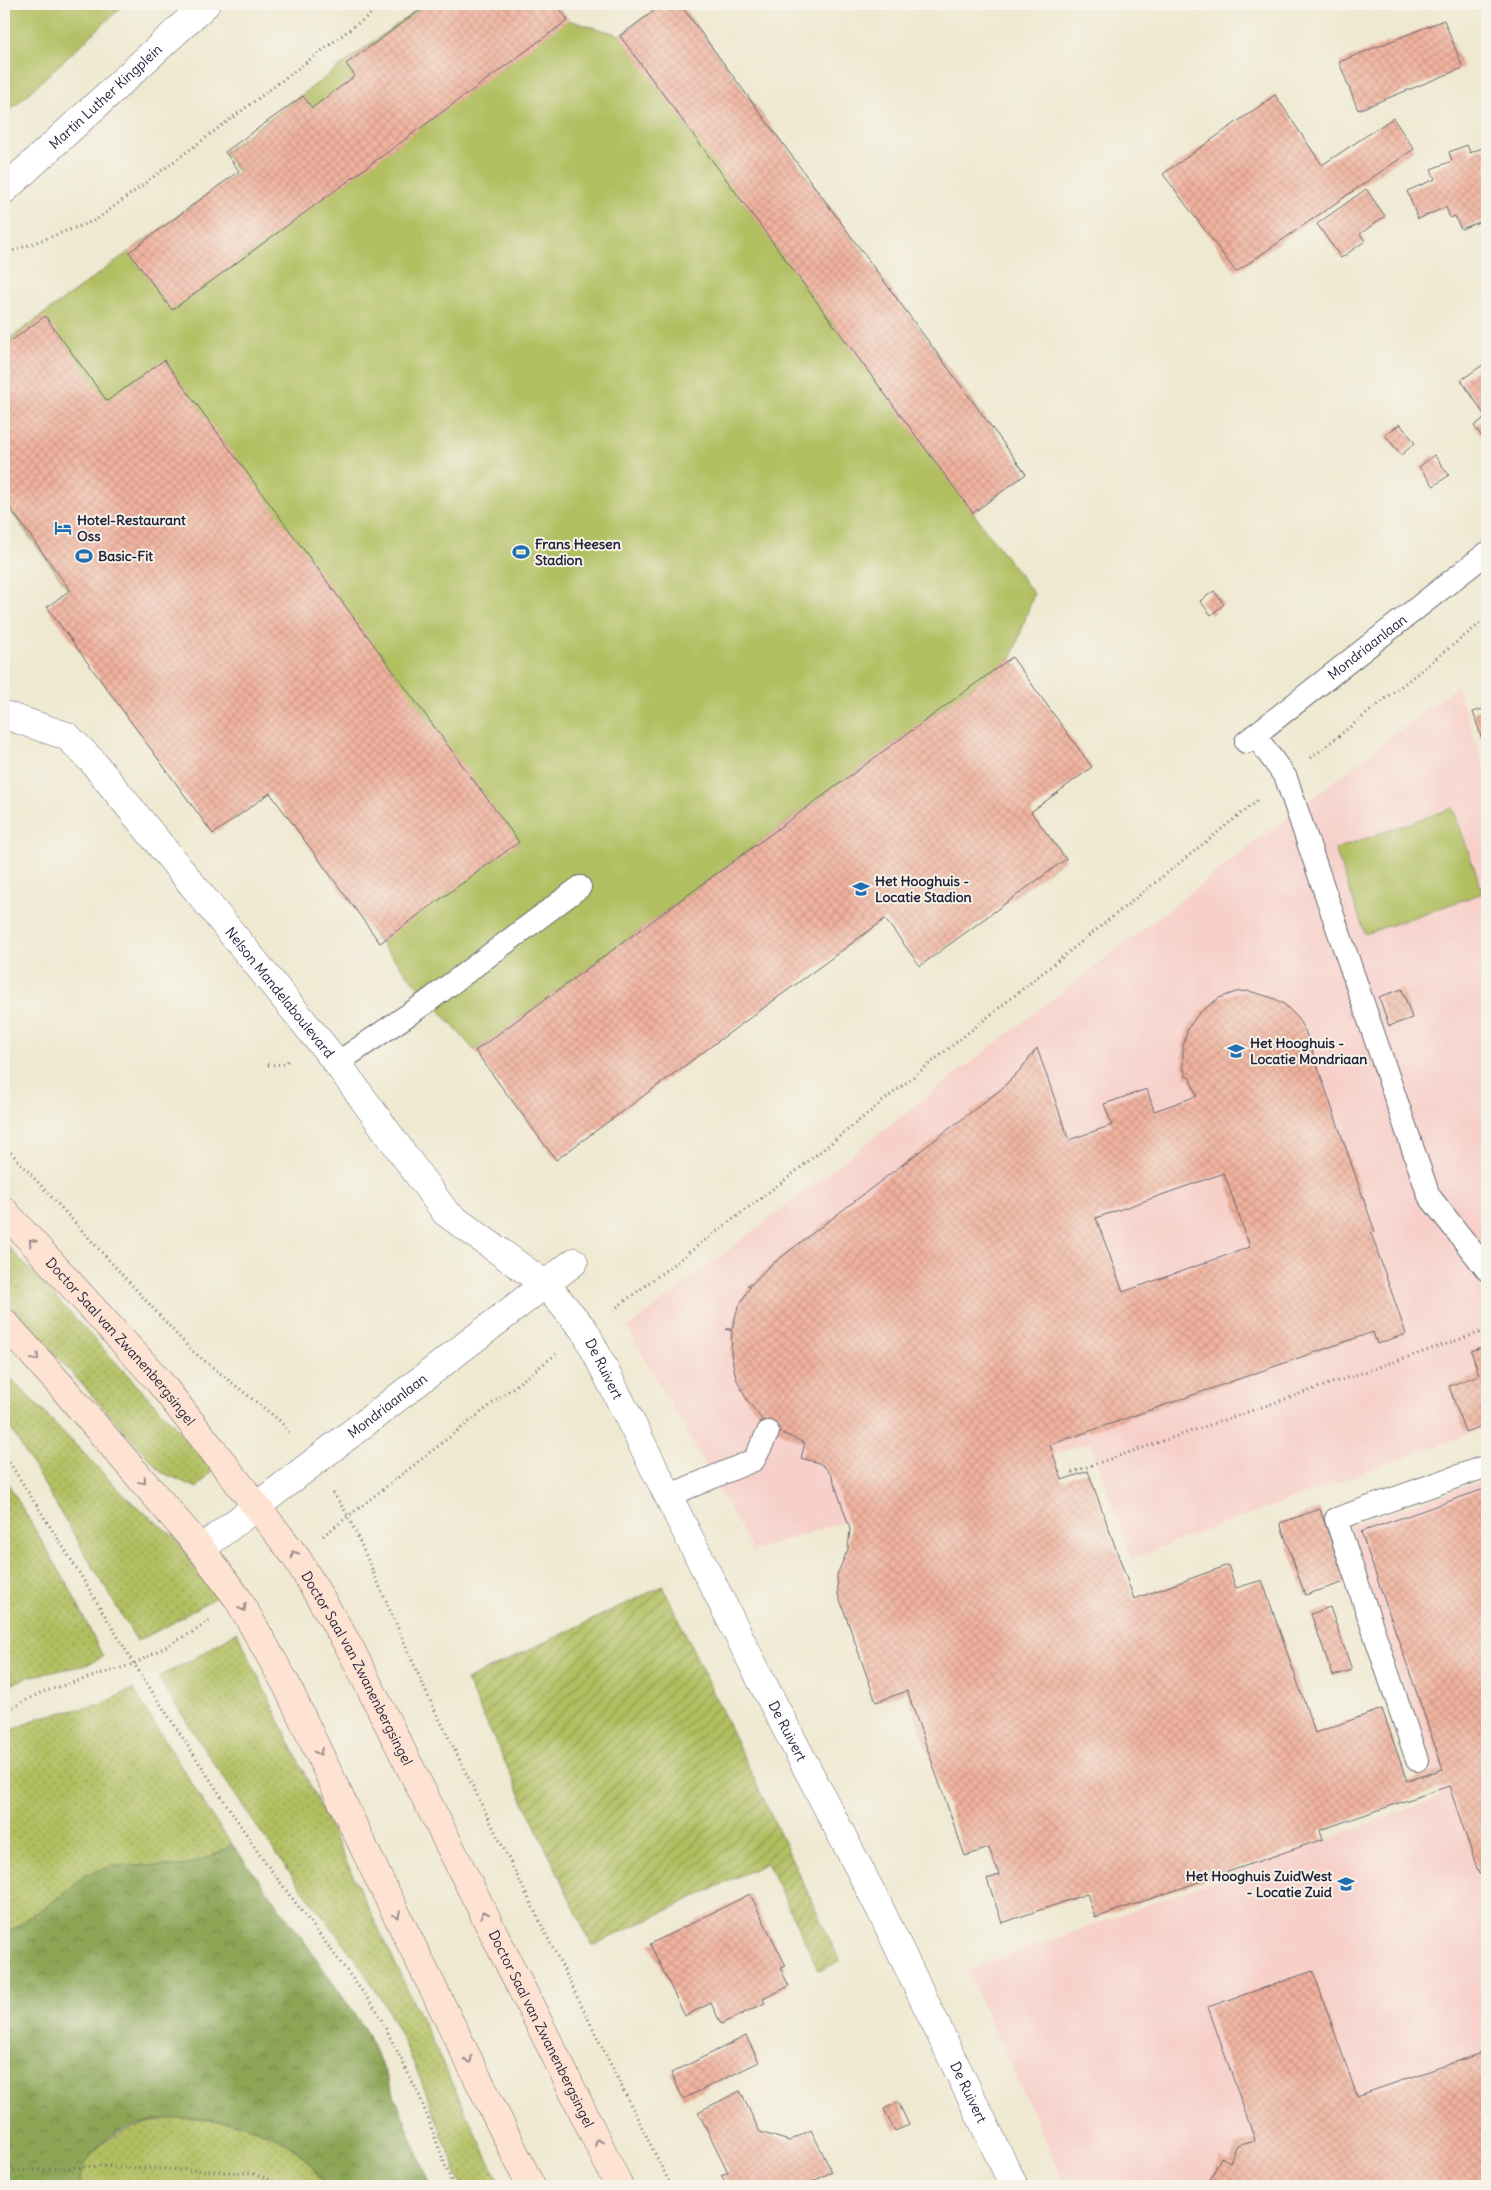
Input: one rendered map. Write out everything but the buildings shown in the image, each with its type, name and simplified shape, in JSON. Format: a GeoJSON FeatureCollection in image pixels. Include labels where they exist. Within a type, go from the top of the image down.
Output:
{"type":"FeatureCollection","features":[{"type":"Feature","properties":{"kind":"main road","name":"Doctor Saal van Zwanenbergsingel"},"geometry":{"type":"LineString","coordinates":[[4,1211],[158,1380],[296,1557],[351,1650],[619,2186]]}},
{"type":"Feature","properties":{"kind":"main road"},"geometry":{"type":"LineString","coordinates":[[4,1322],[201,1549],[238,1600],[286,1684],[375,1871],[531,2186]]}},
{"type":"Feature","properties":{"kind":"street","name":"Martin Luther Kingplein"},"geometry":{"type":"LineString","coordinates":[[4,190],[206,4]]}},
{"type":"Feature","properties":{"kind":"street","name":"Nelson Mandelaboulevard"},"geometry":{"type":"LineString","coordinates":[[4,715],[67,736],[86,755],[337,1064],[446,1213],[546,1285]]}},
{"type":"Feature","properties":{"kind":"street","name":"Mondriaanlaan"},"geometry":{"type":"LineString","coordinates":[[201,1549],[574,1262]]}},
{"type":"Feature","properties":{"kind":"street","name":"De Ruivert"},"geometry":{"type":"LineString","coordinates":[[546,1285],[585,1331],[761,1680],[878,1905],[1014,2186]]}},
{"type":"Feature","properties":{"kind":"lane","name":"Mondriaanlaan"},"geometry":{"type":"LineString","coordinates":[[1286,778],[1251,738],[1487,553]]}},
{"type":"Feature","properties":{"kind":"lane"},"geometry":{"type":"LineString","coordinates":[[1286,778],[1429,1196],[1487,1270]]}},
{"type":"Feature","properties":{"kind":"lane"},"geometry":{"type":"LineString","coordinates":[[337,1064],[427,1002],[580,887]]}},
{"type":"Feature","properties":{"kind":"lane"},"geometry":{"type":"LineString","coordinates":[[668,1496],[754,1460],[768,1432]]}},
{"type":"Feature","properties":{"kind":"lane"},"geometry":{"type":"LineString","coordinates":[[1417,1760],[1336,1519],[1487,1466]]}},
{"type":"Feature","properties":{"kind":"path"},"geometry":{"type":"LineString","coordinates":[[4,254],[96,220],[384,4]]}},
{"type":"Feature","properties":{"kind":"path"},"geometry":{"type":"LineString","coordinates":[[296,1557],[585,1331],[790,1176],[1487,618]]}},
{"type":"Feature","properties":{"kind":"path"},"geometry":{"type":"LineString","coordinates":[[1072,1472],[1487,1330]]}},
{"type":"Feature","properties":{"kind":"path"},"geometry":{"type":"LineString","coordinates":[[4,1454],[77,1568],[134,1664],[262,1858],[377,2011],[420,2097],[453,2186]]}},
{"type":"Feature","properties":{"kind":"path"},"geometry":{"type":"LineString","coordinates":[[4,1712],[42,1692],[134,1664],[196,1630],[238,1600]]}},
{"type":"Feature","properties":{"kind":"path"},"geometry":{"type":"LineString","coordinates":[[4,2172],[98,2166],[251,2173],[287,2186]]}},
{"type":"Feature","properties":{"kind":"shaded area","name":"Het Hooghuis - Locatie Mondriaan"},"geometry":{"type":"Polygon","coordinates":[[[1457,686],[1487,774],[1487,1427],[1131,1558],[1091,1442],[753,1551],[628,1328],[1457,686]]]}},
{"type":"Feature","properties":{"kind":"shaded area","name":"Het Hooghuis ZuidWest - Locatie Zuid"},"geometry":{"type":"Polygon","coordinates":[[[1487,1479],[1487,2186],[1066,2186],[967,1971],[1441,1797],[1350,1526],[1487,1479]]]}},
{"type":"Feature","properties":{"kind":"green space"},"geometry":{"type":"Polygon","coordinates":[[[4,4],[125,4],[4,116],[4,4]]]}},
{"type":"Feature","properties":{"kind":"green space","name":"Frans Heesen Stadion"},"geometry":{"type":"Polygon","coordinates":[[[425,4],[556,4],[568,20],[620,35],[663,4],[680,4],[1026,474],[973,513],[1034,594],[1012,657],[475,1051],[380,943],[270,792],[48,607],[69,590],[4,502],[4,343],[238,172],[224,152],[425,4]]]}},
{"type":"Feature","properties":{"kind":"green space"},"geometry":{"type":"Polygon","coordinates":[[[1453,808],[1483,893],[1365,934],[1335,849],[1453,808]]]}},
{"type":"Feature","properties":{"kind":"green space"},"geometry":{"type":"Polygon","coordinates":[[[4,1242],[214,1468],[197,1488],[161,1472],[4,1298],[4,1242]]]}},
{"type":"Feature","properties":{"kind":"green space"},"geometry":{"type":"Polygon","coordinates":[[[4,1371],[129,1500],[178,1540],[219,1595],[169,1625],[137,1641],[4,1417],[4,1371]]]}},
{"type":"Feature","properties":{"kind":"green space"},"geometry":{"type":"Polygon","coordinates":[[[4,1477],[69,1587],[103,1657],[86,1665],[28,1677],[4,1688],[4,1477]]]}},
{"type":"Feature","properties":{"kind":"green space"},"geometry":{"type":"Polygon","coordinates":[[[663,1586],[840,1961],[819,1971],[767,1863],[592,1946],[466,1680],[663,1586]]]}},
{"type":"Feature","properties":{"kind":"green space"},"geometry":{"type":"Polygon","coordinates":[[[237,1632],[501,2186],[462,2186],[413,2062],[383,2001],[357,1962],[254,1822],[158,1677],[190,1661],[237,1632]]]}},
{"type":"Feature","properties":{"kind":"green space"},"geometry":{"type":"Polygon","coordinates":[[[133,1689],[213,1818],[232,1844],[219,1853],[185,1866],[113,1866],[84,1876],[61,1896],[4,1935],[4,1734],[41,1717],[98,1705],[133,1689]]]}},
{"type":"Feature","properties":{"kind":"green space"},"geometry":{"type":"Polygon","coordinates":[[[232,1844],[303,1939],[364,2028],[385,2072],[431,2186],[325,2186],[304,2157],[282,2140],[250,2127],[221,2121],[191,2118],[160,2120],[131,2127],[106,2140],[88,2159],[79,2186],[4,2186],[4,1935],[61,1896],[84,1876],[113,1866],[185,1866],[219,1853],[232,1844]]]}},
{"type":"Feature","properties":{"kind":"green space"},"geometry":{"type":"Polygon","coordinates":[[[168,2118],[237,2124],[277,2138],[295,2150],[311,2165],[325,2186],[79,2186],[83,2170],[90,2157],[111,2138],[138,2126],[168,2118]]]}},
{"type":"Feature","properties":{"kind":"place","name":"Hotel-Restaurant Oss"},"geometry":{"type":"Point","coordinates":[63,528]}},
{"type":"Feature","properties":{"kind":"place","name":"Frans Heesen Stadion"},"geometry":{"type":"Point","coordinates":[521,552]}},
{"type":"Feature","properties":{"kind":"place","name":"Basic-Fit"},"geometry":{"type":"Point","coordinates":[84,556]}},
{"type":"Feature","properties":{"kind":"place","name":"Het Hooghuis - Locatie Stadion"},"geometry":{"type":"Point","coordinates":[861,889]}},
{"type":"Feature","properties":{"kind":"place","name":"Het Hooghuis - Locatie Mondriaan"},"geometry":{"type":"Point","coordinates":[1236,1051]}},
{"type":"Feature","properties":{"kind":"place","name":"Het Hooghuis ZuidWest - Locatie Zuid"},"geometry":{"type":"Point","coordinates":[1346,1884]}}]}
